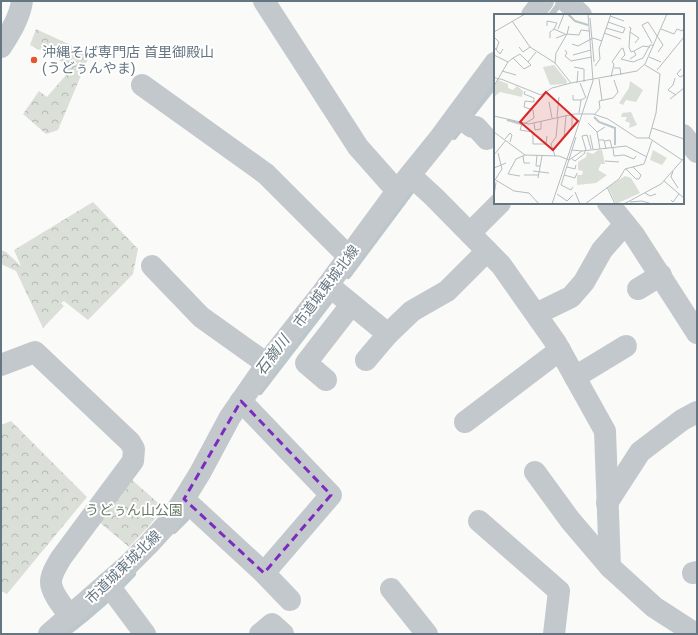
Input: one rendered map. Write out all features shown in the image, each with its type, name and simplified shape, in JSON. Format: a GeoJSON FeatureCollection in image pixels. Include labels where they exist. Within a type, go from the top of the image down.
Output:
{"type":"FeatureCollection","features":[{"type":"Feature","properties":{"kind":"street"},"geometry":{"type":"LineString","coordinates":[[1,47],[12,29],[21,9],[22,1]]}},
{"type":"Feature","properties":{"kind":"street"},"geometry":{"type":"LineString","coordinates":[[264,1],[358,147],[412,184],[470,234],[501,265],[560,350],[604,431],[610,567]]}},
{"type":"Feature","properties":{"kind":"street"},"geometry":{"type":"LineString","coordinates":[[533,14],[543,1]]}},
{"type":"Feature","properties":{"kind":"street","name":"市道城東城北線"},"geometry":{"type":"LineString","coordinates":[[49,634],[70,616],[115,594],[148,546],[186,500],[230,417],[267,364],[349,257],[412,184],[439,139],[469,125],[493,70]]}},
{"type":"Feature","properties":{"kind":"street"},"geometry":{"type":"LineString","coordinates":[[142,85],[266,174],[349,257]]}},
{"type":"Feature","properties":{"kind":"street"},"geometry":{"type":"LineString","coordinates":[[684,137],[697,152]]}},
{"type":"Feature","properties":{"kind":"street"},"geometry":{"type":"LineString","coordinates":[[470,234],[499,204]]}},
{"type":"Feature","properties":{"kind":"street"},"geometry":{"type":"LineString","coordinates":[[609,204],[634,235],[697,333]]}},
{"type":"Feature","properties":{"kind":"street"},"geometry":{"type":"LineString","coordinates":[[536,314],[571,297],[584,282],[602,250],[625,224]]}},
{"type":"Feature","properties":{"kind":"street"},"geometry":{"type":"LineString","coordinates":[[366,360],[388,334],[412,311],[447,291],[487,251]]}},
{"type":"Feature","properties":{"kind":"street"},"geometry":{"type":"LineString","coordinates":[[152,266],[201,316],[267,364]]}},
{"type":"Feature","properties":{"kind":"street"},"geometry":{"type":"LineString","coordinates":[[638,288],[660,275]]}},
{"type":"Feature","properties":{"kind":"street"},"geometry":{"type":"LineString","coordinates":[[328,286],[388,334]]}},
{"type":"Feature","properties":{"kind":"street"},"geometry":{"type":"LineString","coordinates":[[326,380],[306,363],[351,304]]}},
{"type":"Feature","properties":{"kind":"street"},"geometry":{"type":"LineString","coordinates":[[575,377],[626,346]]}},
{"type":"Feature","properties":{"kind":"street"},"geometry":{"type":"LineString","coordinates":[[465,422],[560,350]]}},
{"type":"Feature","properties":{"kind":"street"},"geometry":{"type":"LineString","coordinates":[[1,365],[35,352],[130,442],[134,449],[133,461],[61,558],[54,572],[51,583],[55,594],[70,616]]}},
{"type":"Feature","properties":{"kind":"street"},"geometry":{"type":"LineString","coordinates":[[242,401],[331,495],[264,573]]}},
{"type":"Feature","properties":{"kind":"street"},"geometry":{"type":"LineString","coordinates":[[607,503],[640,452],[682,420],[697,412]]}},
{"type":"Feature","properties":{"kind":"street"},"geometry":{"type":"LineString","coordinates":[[535,472],[570,520],[610,567],[654,607],[691,632],[697,634]]}},
{"type":"Feature","properties":{"kind":"street"},"geometry":{"type":"LineString","coordinates":[[186,500],[264,573],[290,600]]}},
{"type":"Feature","properties":{"kind":"street"},"geometry":{"type":"LineString","coordinates":[[479,521],[559,591],[556,633]]}},
{"type":"Feature","properties":{"kind":"street"},"geometry":{"type":"LineString","coordinates":[[391,589],[427,634]]}},
{"type":"Feature","properties":{"kind":"street"},"geometry":{"type":"LineString","coordinates":[[115,594],[145,634]]}},
{"type":"Feature","properties":{"kind":"street"},"geometry":{"type":"LineString","coordinates":[[260,634],[272,624],[283,634]]}},
{"type":"Feature","properties":{"kind":"highlighted area"},"geometry":{"type":"Polygon","coordinates":[[[241,401],[331,495],[264,573],[184,499],[241,401]]]}},
{"type":"Feature","properties":{"kind":"green space"},"geometry":{"type":"Polygon","coordinates":[[[36,29],[90,54],[58,130],[46,134],[23,114],[39,91],[47,97],[66,75],[66,64],[30,45],[36,29]]]}},
{"type":"Feature","properties":{"kind":"green space"},"geometry":{"type":"Polygon","coordinates":[[[93,202],[138,249],[133,274],[88,320],[64,301],[61,303],[64,306],[43,328],[16,271],[1,264],[1,250],[6,252],[21,266],[14,250],[93,202]]]}},
{"type":"Feature","properties":{"kind":"green space"},"geometry":{"type":"Polygon","coordinates":[[[11,421],[87,497],[7,594],[1,591],[1,425],[11,421]]]}},
{"type":"Feature","properties":{"kind":"green space","name":"うどぅん山公園"},"geometry":{"type":"Polygon","coordinates":[[[131,479],[164,508],[129,547],[98,521],[131,479]]]}},
{"type":"Feature","properties":{"kind":"waterway","name":"石嶺川"},"geometry":{"type":"LineString","coordinates":[[552,14],[562,1]]}},
{"type":"Feature","properties":{"kind":"waterway","name":"石嶺川"},"geometry":{"type":"LineString","coordinates":[[454,137],[494,86]]}},
{"type":"Feature","properties":{"kind":"waterway","name":"石嶺川"},"geometry":{"type":"LineString","coordinates":[[348,276],[416,185]]}},
{"type":"Feature","properties":{"kind":"waterway","name":"石嶺川"},"geometry":{"type":"LineString","coordinates":[[260,392],[330,301]]}},
{"type":"Feature","properties":{"kind":"waterway","name":"石嶺川"},"geometry":{"type":"LineString","coordinates":[[174,531],[186,519],[191,510]]}},
{"type":"Feature","properties":{"kind":"waterway","name":"石嶺川"},"geometry":{"type":"LineString","coordinates":[[66,634],[101,606],[133,574]]}},
{"type":"Feature","properties":{"kind":"place","name":"沖縄そば専門店 首里御殿山 (うどぅんやま)"},"geometry":{"type":"Point","coordinates":[34,60]}}]}
